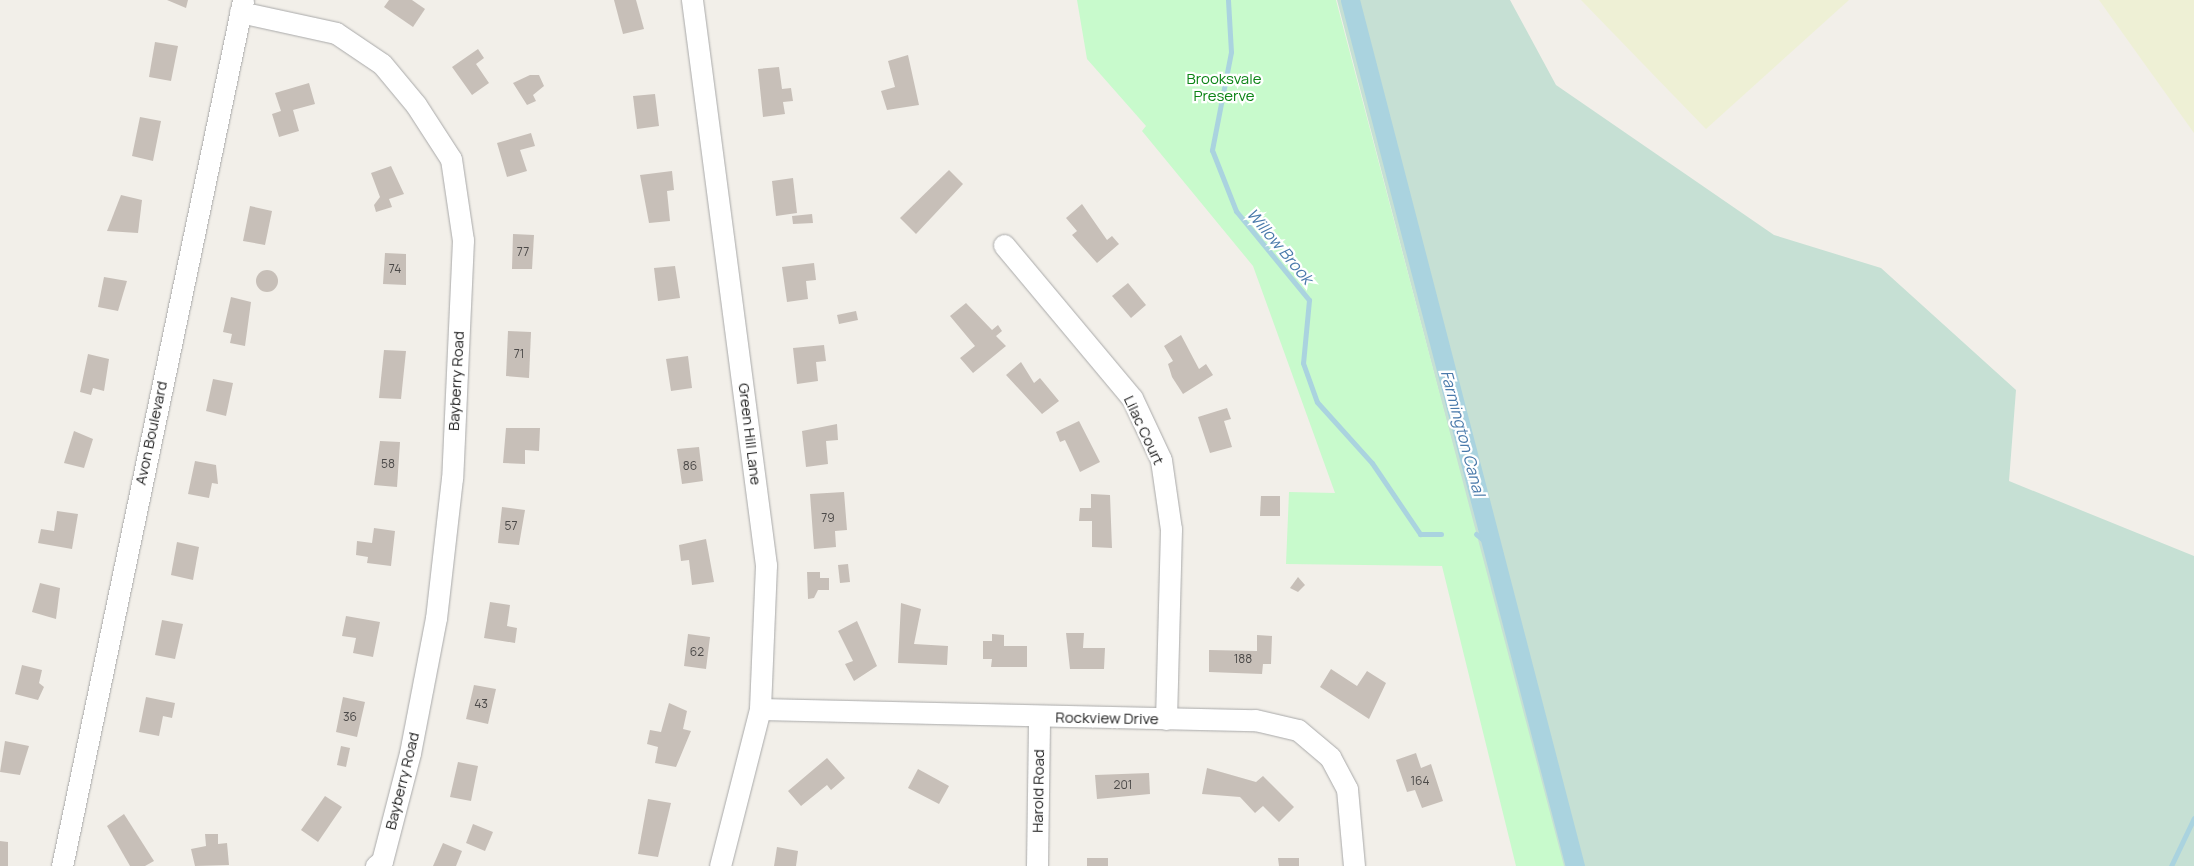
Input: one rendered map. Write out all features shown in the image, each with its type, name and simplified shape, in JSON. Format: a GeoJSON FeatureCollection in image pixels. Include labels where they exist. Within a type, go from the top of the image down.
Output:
{"type":"FeatureCollection","features":[{"type":"Feature","properties":{"kind":"street","name":"Green Hill Lane"},"geometry":{"type":"LineString","coordinates":[[692,0],[766,565],[760,708],[720,866]]}},
{"type":"Feature","properties":{"kind":"street","name":"Avon Boulevard"},"geometry":{"type":"LineString","coordinates":[[62,866],[241,6]]}},
{"type":"Feature","properties":{"kind":"street","name":"Bayberry Road"},"geometry":{"type":"LineString","coordinates":[[241,6],[336,33],[382,64],[416,105],[451,159],[463,240],[452,478],[436,618],[410,753],[382,861],[376,866]]}},
{"type":"Feature","properties":{"kind":"street","name":"Lilac Court"},"geometry":{"type":"LineString","coordinates":[[1004,245],[1132,398],[1161,460],[1171,529],[1166,719]]}},
{"type":"Feature","properties":{"kind":"street","name":"Rockview Drive"},"geometry":{"type":"LineString","coordinates":[[760,708],[1039,717],[1256,720],[1298,730],[1330,757],[1347,789],[1354,866]]}},
{"type":"Feature","properties":{"kind":"street","name":"Harold Road"},"geometry":{"type":"LineString","coordinates":[[1037,866],[1039,717]]}},
{"type":"Feature","properties":{"kind":"green space","name":"Brooksvale Preserve"},"geometry":{"type":"Polygon","coordinates":[[[1077,0],[1336,0],[1564,866],[1516,866],[1442,566],[1286,564],[1289,492],[1335,493],[1253,266],[1142,131],[1146,126],[1087,59],[1077,0]]]}},
{"type":"Feature","properties":{"kind":"green space"},"geometry":{"type":"Polygon","coordinates":[[[1337,0],[1510,0],[1556,85],[1774,235],[1881,268],[2016,390],[2009,481],[2194,556],[2194,866],[1562,866],[1337,0]]]}},
{"type":"Feature","properties":{"kind":"green space"},"geometry":{"type":"Polygon","coordinates":[[[1581,0],[1849,0],[1706,129],[1581,0]]]}},
{"type":"Feature","properties":{"kind":"green space"},"geometry":{"type":"Polygon","coordinates":[[[2099,0],[2194,0],[2194,133],[2099,0]]]}},
{"type":"Feature","properties":{"kind":"building"},"geometry":{"type":"Polygon","coordinates":[[[167,0],[188,0],[186,8],[167,0]]]}},
{"type":"Feature","properties":{"kind":"building"},"geometry":{"type":"Polygon","coordinates":[[[389,0],[412,0],[425,9],[413,27],[384,7],[389,0]]]}},
{"type":"Feature","properties":{"kind":"building"},"geometry":{"type":"Polygon","coordinates":[[[614,0],[636,0],[644,29],[623,34],[614,0]]]}},
{"type":"Feature","properties":{"kind":"building"},"geometry":{"type":"Polygon","coordinates":[[[155,42],[178,46],[171,81],[149,77],[155,42]]]}},
{"type":"Feature","properties":{"kind":"building"},"geometry":{"type":"Polygon","coordinates":[[[478,49],[484,58],[476,64],[489,83],[472,95],[452,67],[478,49]]]}},
{"type":"Feature","properties":{"kind":"building"},"geometry":{"type":"Polygon","coordinates":[[[908,55],[919,105],[887,110],[881,91],[895,87],[888,61],[908,55]]]}},
{"type":"Feature","properties":{"kind":"building"},"geometry":{"type":"Polygon","coordinates":[[[779,67],[782,89],[791,88],[793,101],[783,102],[785,114],[763,117],[758,69],[779,67]]]}},
{"type":"Feature","properties":{"kind":"building"},"geometry":{"type":"Polygon","coordinates":[[[530,75],[539,75],[544,86],[533,95],[536,101],[527,105],[513,83],[530,75]]]}},
{"type":"Feature","properties":{"kind":"building"},"geometry":{"type":"Polygon","coordinates":[[[309,83],[315,104],[293,110],[299,131],[279,137],[272,114],[281,111],[275,93],[309,83]]]}},
{"type":"Feature","properties":{"kind":"building"},"geometry":{"type":"Polygon","coordinates":[[[655,94],[659,126],[637,129],[633,96],[655,94]]]}},
{"type":"Feature","properties":{"kind":"building"},"geometry":{"type":"Polygon","coordinates":[[[140,117],[161,121],[153,161],[132,156],[140,117]]]}},
{"type":"Feature","properties":{"kind":"building"},"geometry":{"type":"Polygon","coordinates":[[[531,133],[535,146],[520,150],[527,171],[507,177],[497,143],[531,133]]]}},
{"type":"Feature","properties":{"kind":"building"},"geometry":{"type":"Polygon","coordinates":[[[391,166],[404,194],[389,199],[392,207],[376,212],[374,205],[380,197],[371,173],[391,166]]]}},
{"type":"Feature","properties":{"kind":"building"},"geometry":{"type":"Polygon","coordinates":[[[949,170],[963,184],[916,234],[900,218],[949,170]]]}},
{"type":"Feature","properties":{"kind":"building"},"geometry":{"type":"Polygon","coordinates":[[[672,171],[674,190],[667,191],[670,221],[649,223],[640,175],[672,171]]]}},
{"type":"Feature","properties":{"kind":"building"},"geometry":{"type":"Polygon","coordinates":[[[793,178],[797,213],[776,216],[772,181],[793,178]]]}},
{"type":"Feature","properties":{"kind":"building"},"geometry":{"type":"Polygon","coordinates":[[[121,195],[142,200],[138,233],[107,231],[121,195]]]}},
{"type":"Feature","properties":{"kind":"building"},"geometry":{"type":"Polygon","coordinates":[[[1082,204],[1107,240],[1112,236],[1119,244],[1097,263],[1072,235],[1077,231],[1066,218],[1082,204]]]}},
{"type":"Feature","properties":{"kind":"building"},"geometry":{"type":"Polygon","coordinates":[[[250,206],[272,211],[265,245],[243,241],[250,206]]]}},
{"type":"Feature","properties":{"kind":"building"},"geometry":{"type":"Polygon","coordinates":[[[812,214],[813,223],[793,224],[792,216],[812,214]]]}},
{"type":"Feature","properties":{"kind":"building"},"geometry":{"type":"Polygon","coordinates":[[[513,234],[534,235],[532,269],[512,269],[513,234]]]}},
{"type":"Feature","properties":{"kind":"building"},"geometry":{"type":"Polygon","coordinates":[[[385,253],[406,254],[406,285],[383,284],[385,253]]]}},
{"type":"Feature","properties":{"kind":"building"},"geometry":{"type":"Polygon","coordinates":[[[814,263],[816,280],[806,281],[808,299],[787,302],[782,267],[814,263]]]}},
{"type":"Feature","properties":{"kind":"building"},"geometry":{"type":"Polygon","coordinates":[[[675,266],[680,298],[658,301],[654,268],[675,266]]]}},
{"type":"Feature","properties":{"kind":"building"},"geometry":{"type":"Polygon","coordinates":[[[267,270],[277,277],[278,281],[271,291],[267,292],[257,285],[256,281],[263,271],[267,270]]]}},
{"type":"Feature","properties":{"kind":"building"},"geometry":{"type":"Polygon","coordinates":[[[104,277],[127,281],[118,311],[98,307],[104,277]]]}},
{"type":"Feature","properties":{"kind":"building"},"geometry":{"type":"Polygon","coordinates":[[[1128,283],[1146,305],[1131,318],[1112,296],[1128,283]]]}},
{"type":"Feature","properties":{"kind":"building"},"geometry":{"type":"Polygon","coordinates":[[[231,297],[251,302],[245,346],[230,343],[232,334],[223,332],[231,297]]]}},
{"type":"Feature","properties":{"kind":"building"},"geometry":{"type":"Polygon","coordinates":[[[966,303],[992,330],[998,325],[1002,331],[996,336],[1006,346],[973,373],[960,358],[975,346],[950,316],[966,303]]]}},
{"type":"Feature","properties":{"kind":"building"},"geometry":{"type":"Polygon","coordinates":[[[856,311],[858,320],[839,324],[837,315],[856,311]]]}},
{"type":"Feature","properties":{"kind":"building"},"geometry":{"type":"Polygon","coordinates":[[[508,331],[531,332],[529,378],[506,376],[508,331]]]}},
{"type":"Feature","properties":{"kind":"building"},"geometry":{"type":"Polygon","coordinates":[[[1181,335],[1199,369],[1206,364],[1213,375],[1183,394],[1172,377],[1168,364],[1173,361],[1164,346],[1181,335]]]}},
{"type":"Feature","properties":{"kind":"building"},"geometry":{"type":"Polygon","coordinates":[[[824,345],[826,361],[816,362],[818,381],[797,384],[793,348],[824,345]]]}},
{"type":"Feature","properties":{"kind":"building"},"geometry":{"type":"Polygon","coordinates":[[[384,350],[406,351],[401,399],[379,398],[384,350]]]}},
{"type":"Feature","properties":{"kind":"building"},"geometry":{"type":"Polygon","coordinates":[[[88,354],[109,359],[104,391],[93,388],[91,395],[80,392],[88,354]]]}},
{"type":"Feature","properties":{"kind":"building"},"geometry":{"type":"Polygon","coordinates":[[[688,356],[692,388],[671,391],[666,359],[688,356]]]}},
{"type":"Feature","properties":{"kind":"building"},"geometry":{"type":"Polygon","coordinates":[[[1021,362],[1034,383],[1040,378],[1059,401],[1042,414],[1006,375],[1021,362]]]}},
{"type":"Feature","properties":{"kind":"building"},"geometry":{"type":"Polygon","coordinates":[[[213,379],[233,383],[226,416],[206,411],[213,379]]]}},
{"type":"Feature","properties":{"kind":"building"},"geometry":{"type":"Polygon","coordinates":[[[1227,408],[1231,419],[1224,421],[1232,447],[1210,453],[1198,417],[1227,408]]]}},
{"type":"Feature","properties":{"kind":"building"},"geometry":{"type":"Polygon","coordinates":[[[1079,421],[1100,462],[1080,472],[1065,440],[1060,442],[1056,432],[1079,421]]]}},
{"type":"Feature","properties":{"kind":"building"},"geometry":{"type":"Polygon","coordinates":[[[837,424],[838,440],[826,441],[828,464],[806,467],[802,431],[837,424]]]}},
{"type":"Feature","properties":{"kind":"building"},"geometry":{"type":"Polygon","coordinates":[[[506,428],[540,428],[539,451],[525,450],[525,464],[503,463],[506,428]]]}},
{"type":"Feature","properties":{"kind":"building"},"geometry":{"type":"Polygon","coordinates":[[[74,431],[93,439],[84,468],[64,463],[74,431]]]}},
{"type":"Feature","properties":{"kind":"building"},"geometry":{"type":"Polygon","coordinates":[[[380,441],[400,442],[397,487],[374,485],[380,441]]]}},
{"type":"Feature","properties":{"kind":"building"},"geometry":{"type":"Polygon","coordinates":[[[699,447],[703,481],[682,484],[677,449],[699,447]]]}},
{"type":"Feature","properties":{"kind":"building"},"geometry":{"type":"Polygon","coordinates":[[[195,461],[216,465],[218,484],[212,483],[209,498],[188,494],[195,461]]]}},
{"type":"Feature","properties":{"kind":"building"},"geometry":{"type":"Polygon","coordinates":[[[844,492],[847,530],[835,531],[836,547],[814,549],[810,494],[844,492]]]}},
{"type":"Feature","properties":{"kind":"building"},"geometry":{"type":"Polygon","coordinates":[[[1091,494],[1110,495],[1112,548],[1092,547],[1092,521],[1079,521],[1080,508],[1091,508],[1091,494]]]}},
{"type":"Feature","properties":{"kind":"building"},"geometry":{"type":"Polygon","coordinates":[[[1261,496],[1280,496],[1280,516],[1260,516],[1261,496]]]}},
{"type":"Feature","properties":{"kind":"building"},"geometry":{"type":"Polygon","coordinates":[[[502,507],[525,510],[519,545],[498,543],[502,507]]]}},
{"type":"Feature","properties":{"kind":"building"},"geometry":{"type":"Polygon","coordinates":[[[57,511],[78,514],[72,549],[38,543],[41,529],[54,531],[57,511]]]}},
{"type":"Feature","properties":{"kind":"building"},"geometry":{"type":"Polygon","coordinates":[[[374,528],[395,531],[391,566],[367,563],[368,557],[356,555],[357,541],[372,543],[374,528]]]}},
{"type":"Feature","properties":{"kind":"building"},"geometry":{"type":"Polygon","coordinates":[[[706,539],[714,582],[692,585],[689,560],[681,561],[679,545],[706,539]]]}},
{"type":"Feature","properties":{"kind":"building"},"geometry":{"type":"Polygon","coordinates":[[[177,542],[199,547],[193,580],[171,575],[177,542]]]}},
{"type":"Feature","properties":{"kind":"building"},"geometry":{"type":"Polygon","coordinates":[[[848,564],[850,582],[840,583],[838,565],[848,564]]]}},
{"type":"Feature","properties":{"kind":"building"},"geometry":{"type":"Polygon","coordinates":[[[807,572],[820,572],[820,578],[829,578],[829,590],[818,590],[814,598],[808,599],[807,572]]]}},
{"type":"Feature","properties":{"kind":"building"},"geometry":{"type":"Polygon","coordinates":[[[1298,577],[1305,585],[1298,592],[1290,588],[1298,577]]]}},
{"type":"Feature","properties":{"kind":"building"},"geometry":{"type":"Polygon","coordinates":[[[40,583],[60,588],[56,619],[32,612],[40,583]]]}},
{"type":"Feature","properties":{"kind":"building"},"geometry":{"type":"Polygon","coordinates":[[[490,602],[510,605],[507,626],[517,628],[515,643],[484,638],[490,602]]]}},
{"type":"Feature","properties":{"kind":"building"},"geometry":{"type":"Polygon","coordinates":[[[901,603],[921,609],[914,644],[948,646],[947,665],[898,663],[901,603]]]}},
{"type":"Feature","properties":{"kind":"building"},"geometry":{"type":"Polygon","coordinates":[[[346,616],[380,622],[373,657],[353,653],[356,638],[342,636],[346,616]]]}},
{"type":"Feature","properties":{"kind":"building"},"geometry":{"type":"Polygon","coordinates":[[[162,620],[183,624],[175,659],[155,655],[162,620]]]}},
{"type":"Feature","properties":{"kind":"building"},"geometry":{"type":"Polygon","coordinates":[[[857,621],[877,666],[854,681],[845,664],[853,661],[838,631],[857,621]]]}},
{"type":"Feature","properties":{"kind":"building"},"geometry":{"type":"Polygon","coordinates":[[[1066,633],[1084,633],[1083,648],[1105,648],[1104,669],[1070,669],[1066,633]]]}},
{"type":"Feature","properties":{"kind":"building"},"geometry":{"type":"Polygon","coordinates":[[[688,634],[710,637],[706,669],[684,666],[688,634]]]}},
{"type":"Feature","properties":{"kind":"building"},"geometry":{"type":"Polygon","coordinates":[[[992,634],[1004,635],[1004,646],[1027,646],[1027,667],[991,667],[992,659],[983,659],[983,641],[992,641],[992,634]]]}},
{"type":"Feature","properties":{"kind":"building"},"geometry":{"type":"Polygon","coordinates":[[[1257,635],[1272,636],[1271,664],[1263,664],[1262,674],[1209,672],[1209,650],[1257,651],[1257,635]]]}},
{"type":"Feature","properties":{"kind":"building"},"geometry":{"type":"Polygon","coordinates":[[[22,665],[42,670],[39,683],[44,687],[38,700],[15,694],[22,665]]]}},
{"type":"Feature","properties":{"kind":"building"},"geometry":{"type":"Polygon","coordinates":[[[1331,669],[1357,686],[1367,671],[1386,683],[1369,719],[1320,687],[1331,669]]]}},
{"type":"Feature","properties":{"kind":"building"},"geometry":{"type":"Polygon","coordinates":[[[474,685],[496,689],[488,724],[466,719],[474,685]]]}},
{"type":"Feature","properties":{"kind":"building"},"geometry":{"type":"Polygon","coordinates":[[[146,697],[175,703],[172,718],[163,716],[159,736],[139,732],[146,697]]]}},
{"type":"Feature","properties":{"kind":"building"},"geometry":{"type":"Polygon","coordinates":[[[343,697],[365,702],[357,737],[336,732],[343,697]]]}},
{"type":"Feature","properties":{"kind":"building"},"geometry":{"type":"Polygon","coordinates":[[[669,703],[687,711],[683,729],[691,731],[676,767],[655,763],[658,747],[647,744],[650,730],[661,732],[669,703]]]}},
{"type":"Feature","properties":{"kind":"building"},"geometry":{"type":"Polygon","coordinates":[[[5,741],[29,746],[20,775],[0,772],[5,741]]]}},
{"type":"Feature","properties":{"kind":"building"},"geometry":{"type":"Polygon","coordinates":[[[341,746],[350,748],[346,767],[337,765],[341,746]]]}},
{"type":"Feature","properties":{"kind":"building"},"geometry":{"type":"Polygon","coordinates":[[[1416,753],[1421,768],[1431,764],[1443,801],[1422,808],[1415,790],[1407,792],[1396,760],[1416,753]]]}},
{"type":"Feature","properties":{"kind":"building"},"geometry":{"type":"Polygon","coordinates":[[[827,758],[845,778],[831,790],[827,785],[801,806],[788,791],[827,758]]]}},
{"type":"Feature","properties":{"kind":"building"},"geometry":{"type":"Polygon","coordinates":[[[458,762],[478,766],[471,801],[450,797],[458,762]]]}},
{"type":"Feature","properties":{"kind":"building"},"geometry":{"type":"Polygon","coordinates":[[[1207,768],[1256,782],[1263,776],[1294,807],[1279,822],[1263,806],[1255,813],[1240,797],[1202,794],[1207,768]]]}},
{"type":"Feature","properties":{"kind":"building"},"geometry":{"type":"Polygon","coordinates":[[[918,769],[949,786],[939,804],[908,788],[918,769]]]}},
{"type":"Feature","properties":{"kind":"building"},"geometry":{"type":"Polygon","coordinates":[[[1149,773],[1150,794],[1097,799],[1095,775],[1149,773]]]}},
{"type":"Feature","properties":{"kind":"building"},"geometry":{"type":"Polygon","coordinates":[[[325,796],[342,807],[318,842],[301,830],[325,796]]]}},
{"type":"Feature","properties":{"kind":"building"},"geometry":{"type":"Polygon","coordinates":[[[648,799],[671,803],[658,857],[638,854],[648,799]]]}},
{"type":"Feature","properties":{"kind":"building"},"geometry":{"type":"Polygon","coordinates":[[[124,814],[154,861],[145,866],[130,866],[107,826],[124,814]]]}},
{"type":"Feature","properties":{"kind":"building"},"geometry":{"type":"Polygon","coordinates":[[[473,824],[493,832],[485,851],[466,843],[473,824]]]}},
{"type":"Feature","properties":{"kind":"building"},"geometry":{"type":"Polygon","coordinates":[[[205,834],[218,834],[218,844],[227,843],[229,865],[195,866],[191,849],[206,846],[205,834]]]}},
{"type":"Feature","properties":{"kind":"building"},"geometry":{"type":"Polygon","coordinates":[[[0,841],[8,842],[8,866],[0,866],[0,841]]]}},
{"type":"Feature","properties":{"kind":"building"},"geometry":{"type":"Polygon","coordinates":[[[443,843],[462,851],[456,866],[433,866],[443,843]]]}},
{"type":"Feature","properties":{"kind":"building"},"geometry":{"type":"Polygon","coordinates":[[[777,847],[798,851],[796,866],[774,866],[777,847]]]}},
{"type":"Feature","properties":{"kind":"building"},"geometry":{"type":"Polygon","coordinates":[[[1087,858],[1108,858],[1108,866],[1087,866],[1087,858]]]}},
{"type":"Feature","properties":{"kind":"building"},"geometry":{"type":"Polygon","coordinates":[[[1278,858],[1299,858],[1299,866],[1279,866],[1278,858]]]}},
{"type":"Feature","properties":{"kind":"waterway","name":"Willow Brook"},"geometry":{"type":"LineString","coordinates":[[1228,0],[1231,52],[1212,150],[1236,211],[1309,300],[1303,363],[1317,402],[1372,463],[1420,534],[1441,534]]}},
{"type":"Feature","properties":{"kind":"waterway","name":"Farmington Canal"},"geometry":{"type":"LineString","coordinates":[[1350,0],[1575,866]]}},
{"type":"Feature","properties":{"kind":"waterway"},"geometry":{"type":"LineString","coordinates":[[1476,534],[1492,547]]}},
{"type":"Feature","properties":{"kind":"waterway"},"geometry":{"type":"LineString","coordinates":[[2171,866],[2194,818]]}}]}
